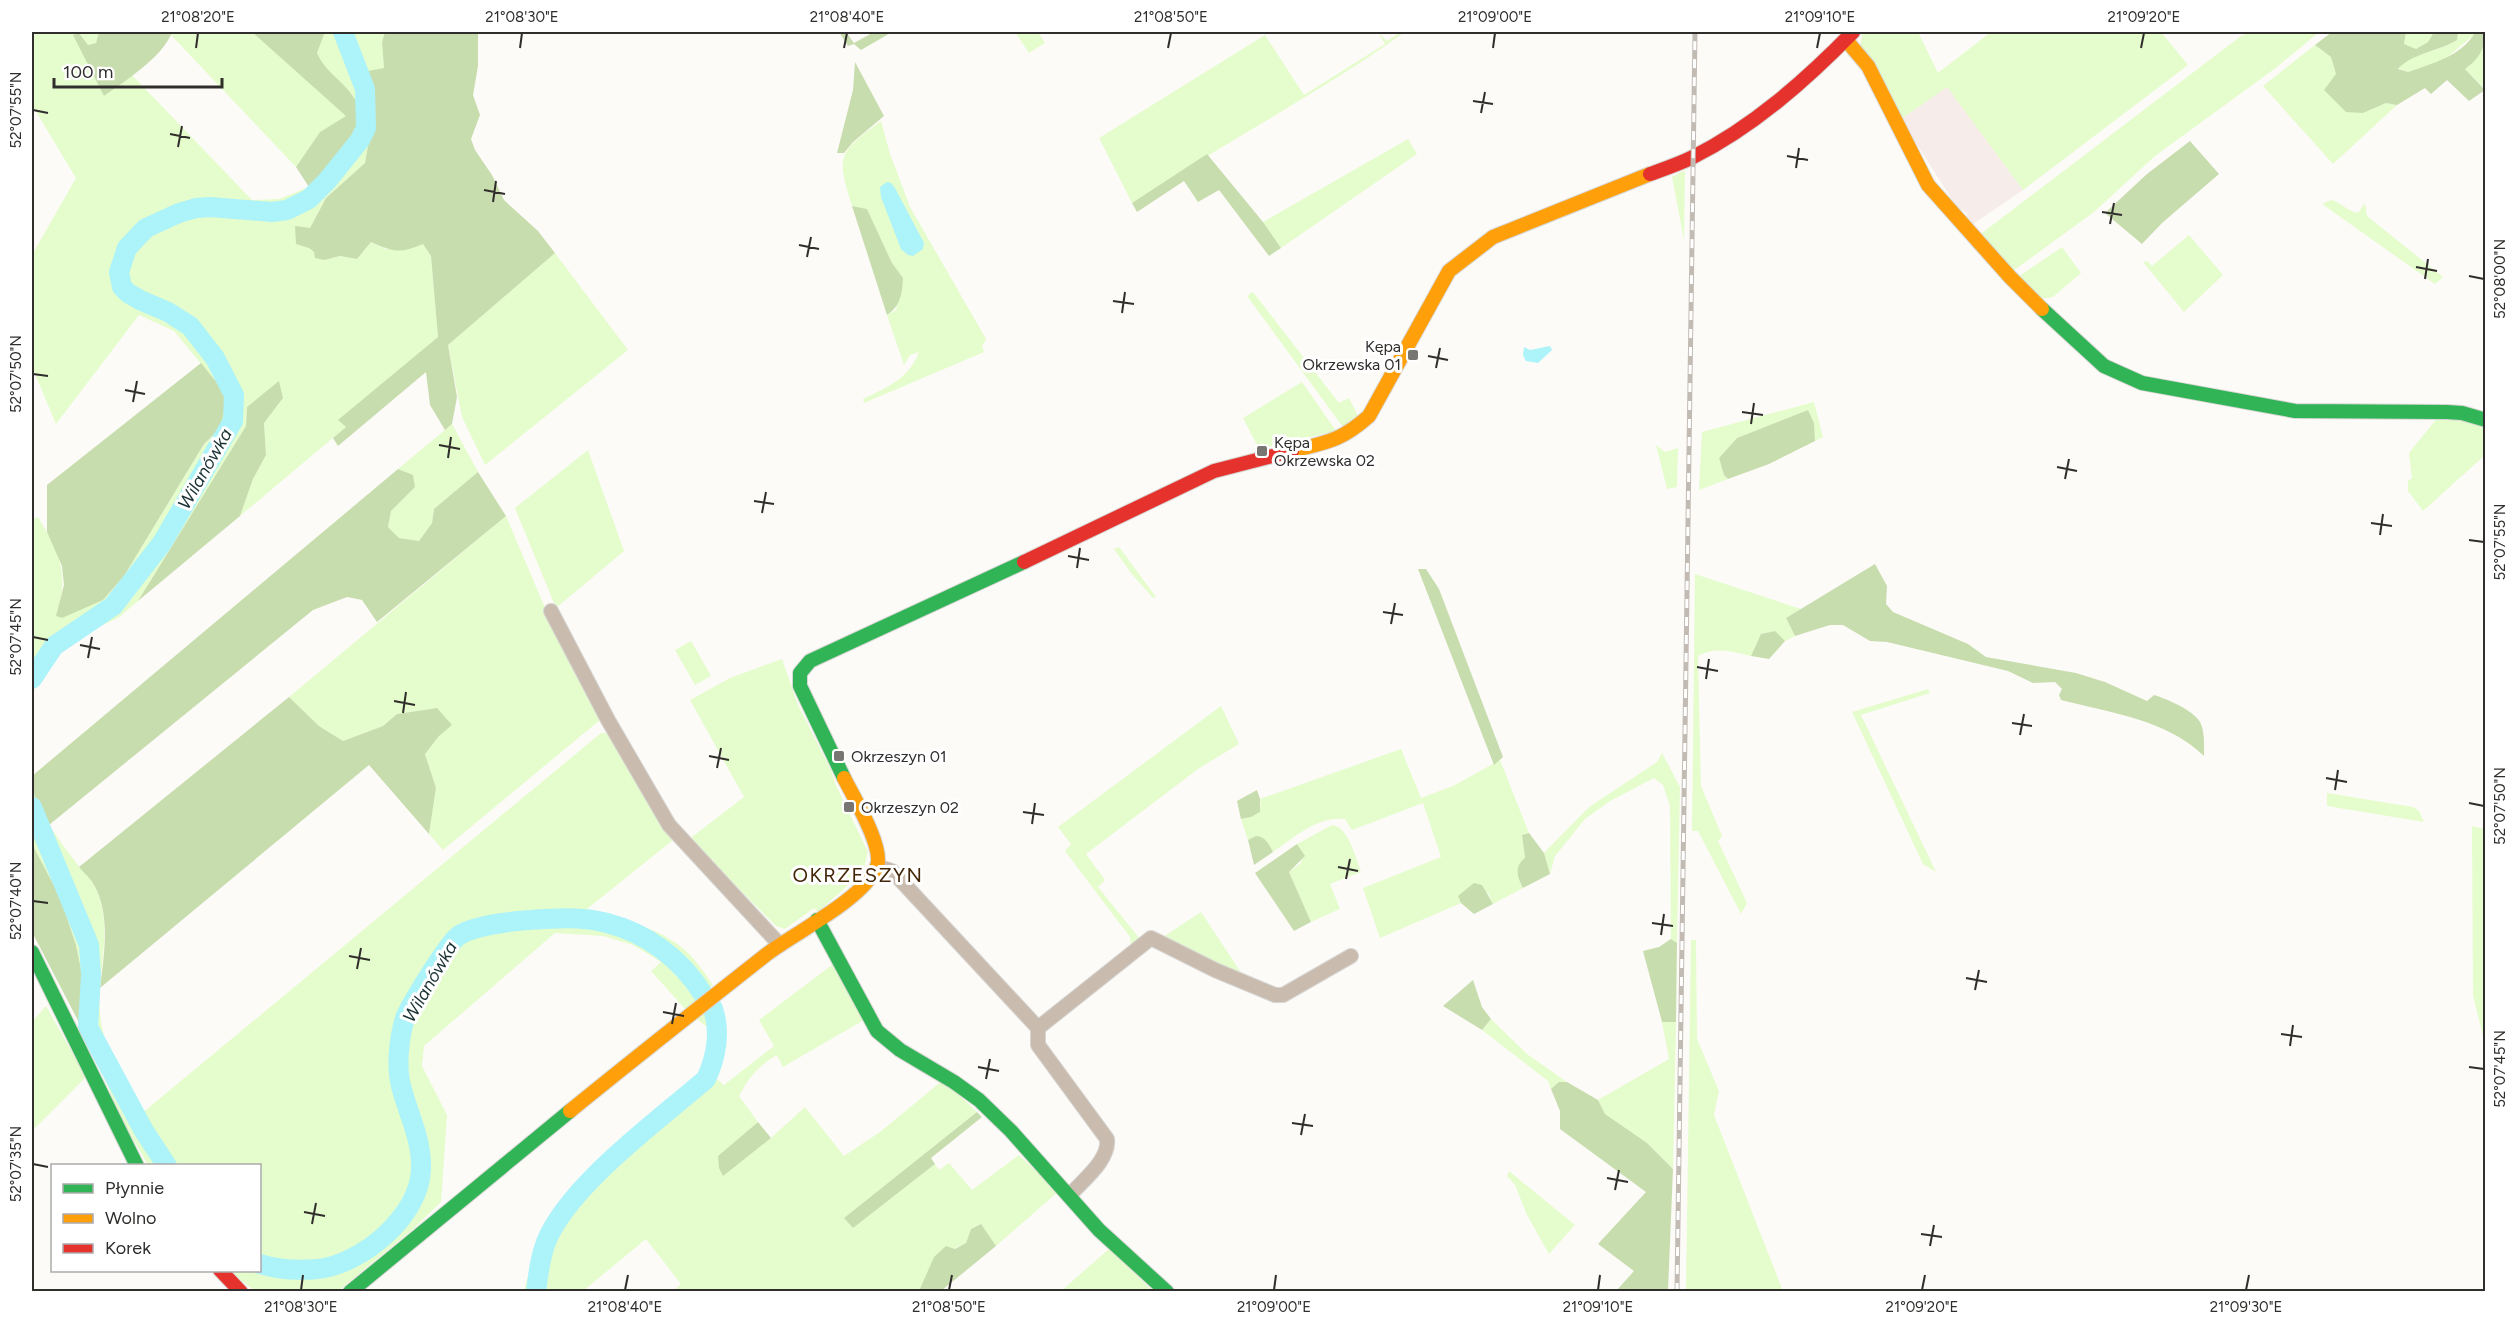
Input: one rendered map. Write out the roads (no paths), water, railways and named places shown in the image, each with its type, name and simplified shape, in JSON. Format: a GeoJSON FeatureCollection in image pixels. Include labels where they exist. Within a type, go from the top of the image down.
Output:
{"type":"FeatureCollection","features":[{"type":"Feature","properties":{"kind":"street"},"geometry":{"type":"LineString","coordinates":[[350,1292],[701,1005],[859,889],[878,866],[878,850],[802,692],[799,677],[805,664],[1214,471],[1334,440],[1350,433],[1369,416],[1377,403],[1449,271],[1493,237],[1694,157],[1764,113],[1849,36],[1868,66],[1929,184],[1941,201],[2010,278],[2055,323],[2085,351],[2115,372],[2142,383],[2295,411],[2447,412],[2462,413],[2486,420]]}},
{"type":"Feature","properties":{"kind":"street"},"geometry":{"type":"LineString","coordinates":[[551,610],[608,720],[669,825],[780,945]]}},
{"type":"Feature","properties":{"kind":"street"},"geometry":{"type":"LineString","coordinates":[[878,866],[892,871],[1038,1028],[1038,1045],[1102,1131],[1107,1143],[1104,1156],[1069,1196]]}},
{"type":"Feature","properties":{"kind":"street"},"geometry":{"type":"LineString","coordinates":[[817,920],[877,1031],[885,1039],[940,1072],[977,1098],[1012,1132],[1100,1231],[1167,1292]]}},
{"type":"Feature","properties":{"kind":"street"},"geometry":{"type":"LineString","coordinates":[[1038,1028],[1151,939],[1275,995],[1283,994],[1351,956]]}},
{"type":"Feature","properties":{"kind":"street"},"geometry":{"type":"LineString","coordinates":[[32,952],[136,1164]]}},
{"type":"Feature","properties":{"kind":"street"},"geometry":{"type":"LineString","coordinates":[[222,1272],[242,1292]]}},
{"type":"Feature","properties":{"kind":"water"},"geometry":{"type":"Polygon","coordinates":[[[887,182],[895,188],[924,243],[923,249],[913,256],[901,249],[881,197],[880,187],[887,182]]]}},
{"type":"Feature","properties":{"kind":"water"},"geometry":{"type":"Polygon","coordinates":[[[1550,346],[1552,350],[1538,363],[1526,361],[1523,355],[1524,347],[1530,350],[1550,346]]]}},
{"type":"Feature","properties":{"kind":"waterway","name":"Wilanówka"},"geometry":{"type":"LineString","coordinates":[[32,679],[54,646],[113,606],[162,543],[233,421],[234,395],[215,358],[190,326],[168,312],[140,300],[122,287],[119,272],[127,248],[146,228],[196,208],[272,212],[287,210],[309,199],[327,181],[360,140],[366,128],[365,89],[343,32]]}},
{"type":"Feature","properties":{"kind":"waterway","name":"Wilanówka"},"geometry":{"type":"LineString","coordinates":[[32,807],[89,945],[91,975],[88,1027],[144,1131],[166,1164]]}},
{"type":"Feature","properties":{"kind":"waterway","name":"Wilanówka"},"geometry":{"type":"LineString","coordinates":[[261,1264],[295,1270],[318,1269],[353,1258],[386,1235],[411,1204],[418,1187],[421,1158],[399,1078],[401,1034],[405,1018],[414,1001],[456,938],[476,928],[494,924],[562,918],[585,919],[622,927],[636,933],[674,959],[694,981],[713,1009],[717,1027],[716,1045],[706,1079],[617,1154],[574,1198],[546,1242],[536,1292]]}},
{"type":"Feature","properties":{"kind":"railway"},"geometry":{"type":"LineString","coordinates":[[1677,1292],[1695,32]]}},
{"type":"Feature","properties":{"kind":"place","name":"Kępa Okrzewska 01"},"geometry":{"type":"Point","coordinates":[1413,355]}},
{"type":"Feature","properties":{"kind":"place","name":"Kępa Okrzewska 02"},"geometry":{"type":"Point","coordinates":[1262,451]}},
{"type":"Feature","properties":{"kind":"place","name":"Okrzeszyn 01"},"geometry":{"type":"Point","coordinates":[839,756]}},
{"type":"Feature","properties":{"kind":"place","name":"Okrzeszyn 02"},"geometry":{"type":"Point","coordinates":[849,807]}},
{"type":"Feature","properties":{"kind":"district","name":"OKRZESZYN"},"geometry":{"type":"Point","coordinates":[858,875]}}]}
